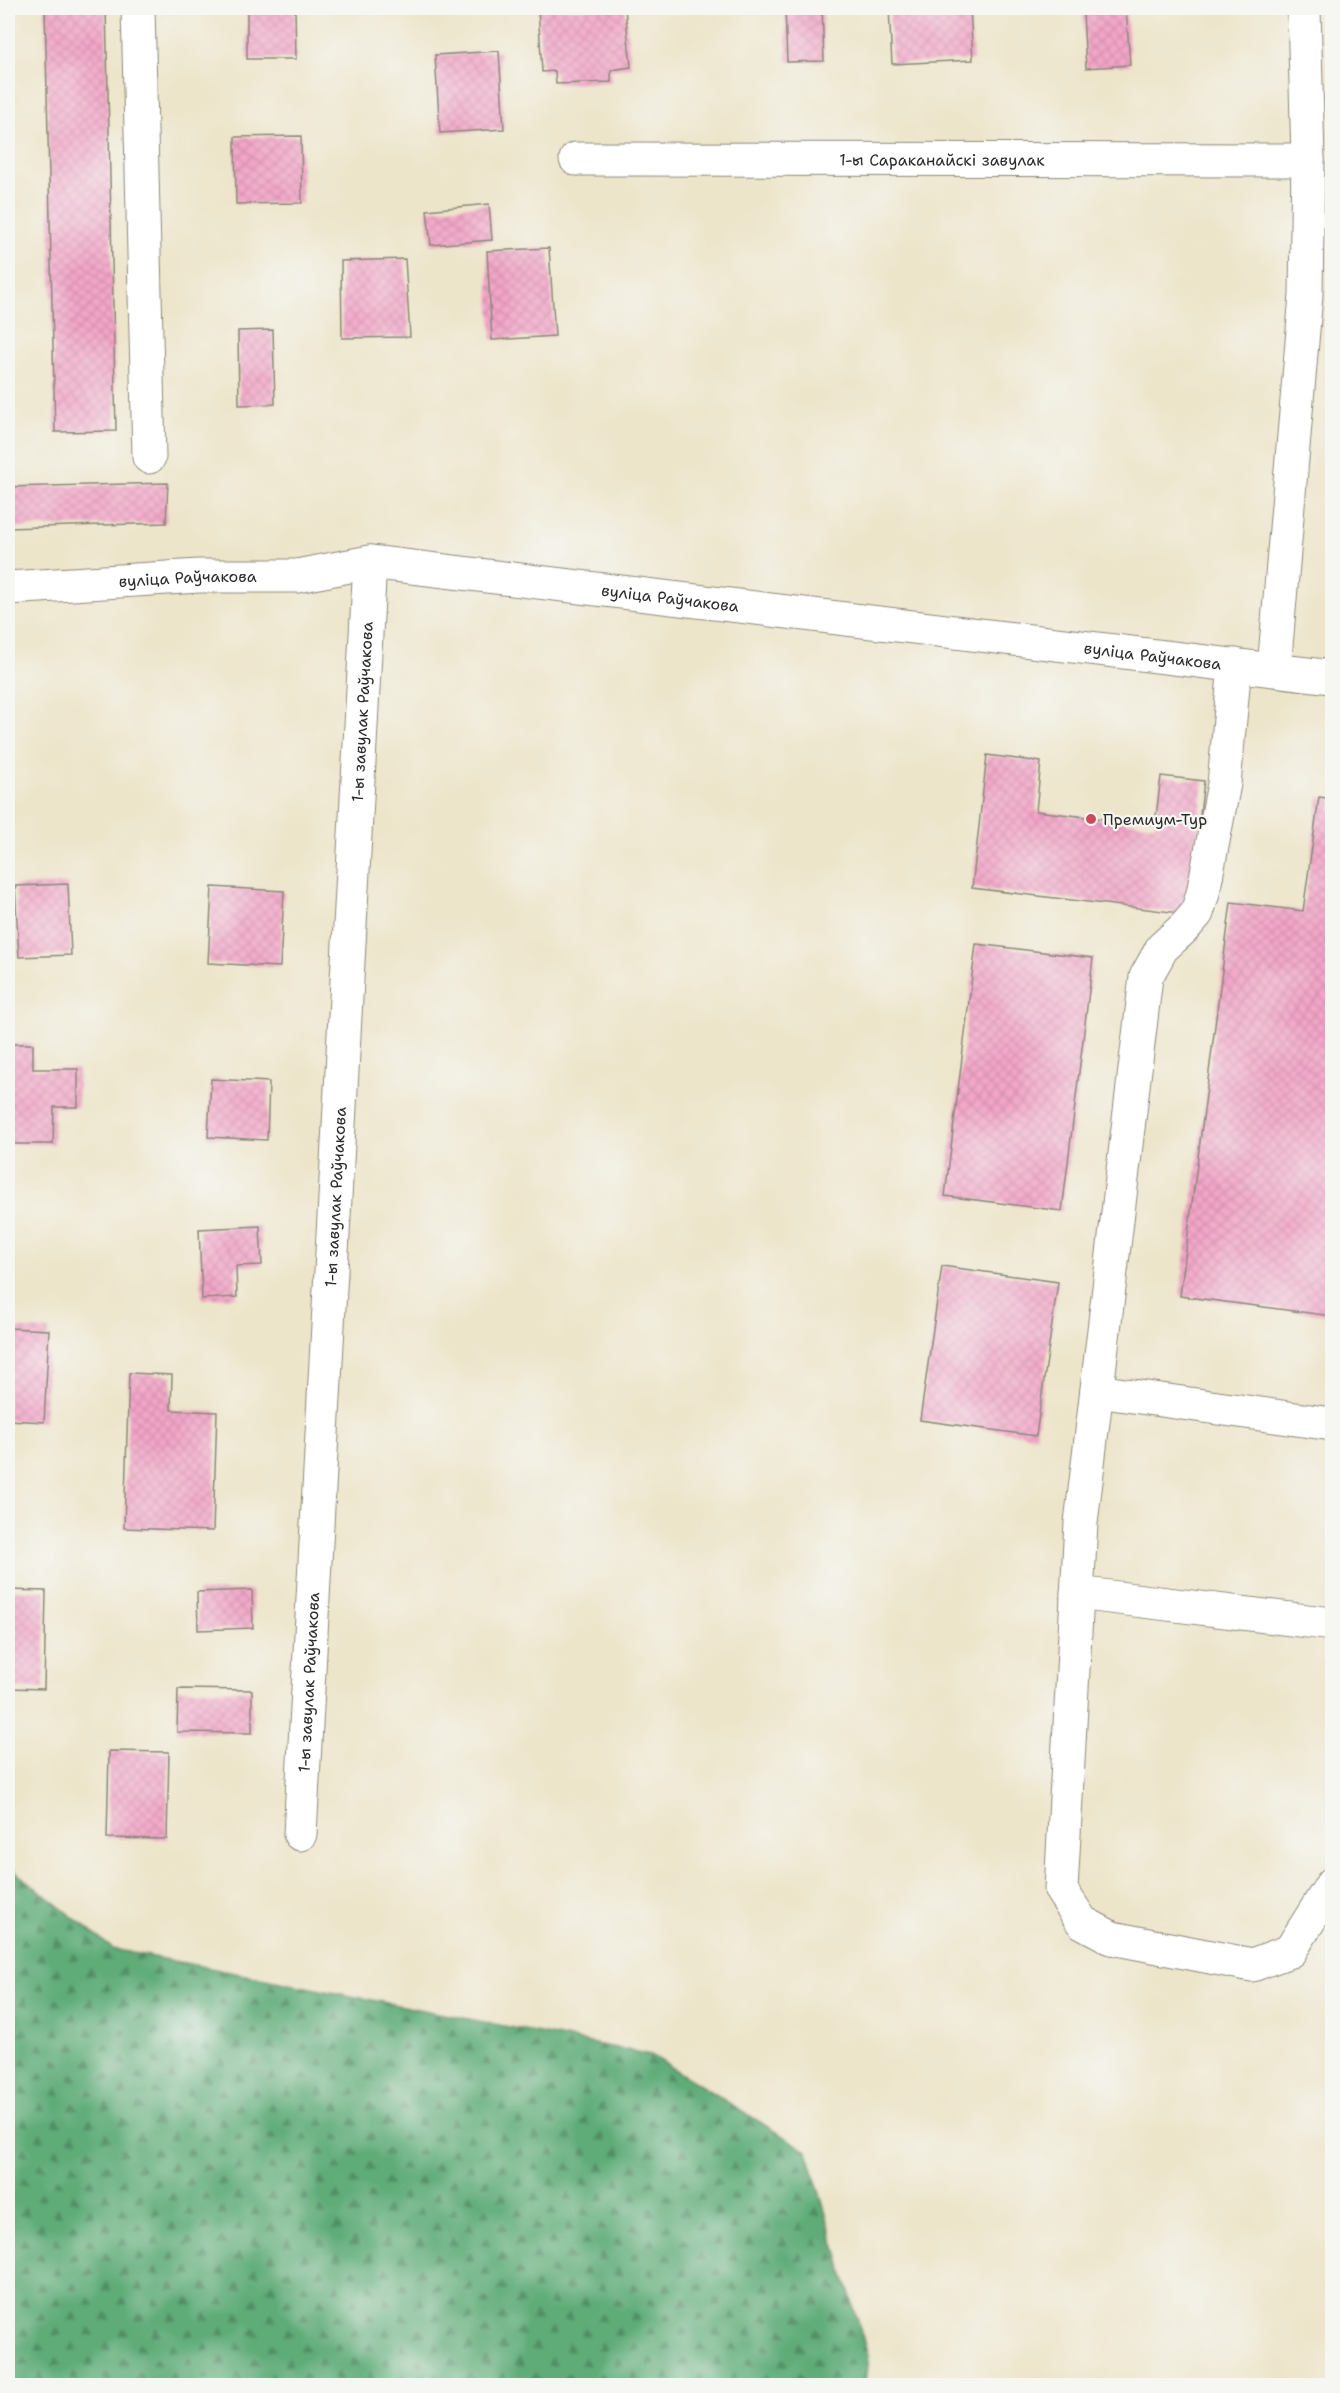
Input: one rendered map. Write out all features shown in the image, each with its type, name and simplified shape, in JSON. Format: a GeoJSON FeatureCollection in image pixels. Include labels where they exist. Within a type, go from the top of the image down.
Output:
{"type":"FeatureCollection","features":[{"type":"Feature","properties":{"kind":"street"},"geometry":{"type":"LineString","coordinates":[[138,8],[149,457]]}},
{"type":"Feature","properties":{"kind":"street"},"geometry":{"type":"LineString","coordinates":[[1274,669],[1306,295],[1308,160],[1305,8]]}},
{"type":"Feature","properties":{"kind":"street","name":"1-ы Сараканайскі завулак"},"geometry":{"type":"LineString","coordinates":[[576,159],[1308,160]]}},
{"type":"Feature","properties":{"kind":"street","name":"вуліца Раўчакова"},"geometry":{"type":"LineString","coordinates":[[8,588],[199,576],[297,576],[370,562],[1332,677]]}},
{"type":"Feature","properties":{"kind":"street","name":"1-ы завулак Раўчакова"},"geometry":{"type":"LineString","coordinates":[[300,1834],[370,562]]}},
{"type":"Feature","properties":{"kind":"street"},"geometry":{"type":"LineString","coordinates":[[1234,664],[1224,783],[1203,893],[1197,913],[1162,948],[1146,976],[1081,1523],[1061,1890],[1082,1922],[1112,1938],[1252,1965],[1290,1951],[1332,1884]]}},
{"type":"Feature","properties":{"kind":"street"},"geometry":{"type":"LineString","coordinates":[[1097,1391],[1332,1424]]}},
{"type":"Feature","properties":{"kind":"street"},"geometry":{"type":"LineString","coordinates":[[1077,1593],[1332,1624]]}},
{"type":"Feature","properties":{"kind":"green space"},"geometry":{"type":"Polygon","coordinates":[[[8,1866],[113,1949],[651,2055],[807,2151],[868,2355],[865,2385],[8,2385],[8,1866]]]}},
{"type":"Feature","properties":{"kind":"building"},"geometry":{"type":"Polygon","coordinates":[[[45,8],[106,8],[116,431],[55,432],[45,8]]]}},
{"type":"Feature","properties":{"kind":"building"},"geometry":{"type":"Polygon","coordinates":[[[247,8],[295,8],[296,59],[247,59],[247,8]]]}},
{"type":"Feature","properties":{"kind":"building"},"geometry":{"type":"Polygon","coordinates":[[[538,8],[625,8],[631,67],[611,70],[611,82],[556,84],[555,71],[542,72],[538,8]]]}},
{"type":"Feature","properties":{"kind":"building"},"geometry":{"type":"Polygon","coordinates":[[[785,8],[822,8],[824,61],[787,62],[785,8]]]}},
{"type":"Feature","properties":{"kind":"building"},"geometry":{"type":"Polygon","coordinates":[[[889,8],[970,8],[973,60],[892,64],[889,8]]]}},
{"type":"Feature","properties":{"kind":"building"},"geometry":{"type":"Polygon","coordinates":[[[1067,8],[1126,8],[1130,65],[1086,68],[1083,13],[1068,14],[1067,8]]]}},
{"type":"Feature","properties":{"kind":"building"},"geometry":{"type":"Polygon","coordinates":[[[499,51],[504,129],[440,133],[435,55],[499,51]]]}},
{"type":"Feature","properties":{"kind":"building"},"geometry":{"type":"Polygon","coordinates":[[[301,136],[302,203],[236,204],[235,137],[301,136]]]}},
{"type":"Feature","properties":{"kind":"building"},"geometry":{"type":"Polygon","coordinates":[[[489,204],[492,240],[431,245],[427,210],[489,204]]]}},
{"type":"Feature","properties":{"kind":"building"},"geometry":{"type":"Polygon","coordinates":[[[549,248],[555,336],[492,340],[487,251],[549,248]]]}},
{"type":"Feature","properties":{"kind":"building"},"geometry":{"type":"Polygon","coordinates":[[[405,259],[410,337],[342,338],[341,261],[405,259]]]}},
{"type":"Feature","properties":{"kind":"building"},"geometry":{"type":"Polygon","coordinates":[[[273,330],[275,404],[239,405],[238,331],[273,330]]]}},
{"type":"Feature","properties":{"kind":"building"},"geometry":{"type":"Polygon","coordinates":[[[168,483],[166,523],[8,528],[8,487],[168,483]]]}},
{"type":"Feature","properties":{"kind":"building"},"geometry":{"type":"Polygon","coordinates":[[[987,755],[1041,762],[1036,811],[1155,825],[1161,776],[1204,781],[1188,914],[972,888],[987,755]]]}},
{"type":"Feature","properties":{"kind":"building"},"geometry":{"type":"Polygon","coordinates":[[[1319,797],[1332,799],[1332,1316],[1180,1296],[1231,902],[1303,911],[1319,797]]]}},
{"type":"Feature","properties":{"kind":"building"},"geometry":{"type":"Polygon","coordinates":[[[68,884],[71,955],[19,957],[15,886],[68,884]]]}},
{"type":"Feature","properties":{"kind":"building"},"geometry":{"type":"Polygon","coordinates":[[[212,887],[284,891],[280,967],[208,963],[212,887]]]}},
{"type":"Feature","properties":{"kind":"building"},"geometry":{"type":"Polygon","coordinates":[[[976,944],[1093,958],[1062,1211],[945,1196],[976,944]]]}},
{"type":"Feature","properties":{"kind":"building"},"geometry":{"type":"Polygon","coordinates":[[[8,1044],[33,1044],[33,1069],[78,1069],[78,1107],[54,1107],[53,1144],[8,1144],[8,1044]]]}},
{"type":"Feature","properties":{"kind":"building"},"geometry":{"type":"Polygon","coordinates":[[[211,1079],[269,1082],[267,1140],[208,1137],[211,1079]]]}},
{"type":"Feature","properties":{"kind":"building"},"geometry":{"type":"Polygon","coordinates":[[[260,1226],[262,1265],[236,1266],[237,1297],[202,1299],[199,1229],[260,1226]]]}},
{"type":"Feature","properties":{"kind":"building"},"geometry":{"type":"Polygon","coordinates":[[[942,1266],[1058,1282],[1036,1436],[920,1420],[942,1266]]]}},
{"type":"Feature","properties":{"kind":"building"},"geometry":{"type":"Polygon","coordinates":[[[8,1328],[49,1330],[44,1422],[8,1420],[8,1328]]]}},
{"type":"Feature","properties":{"kind":"building"},"geometry":{"type":"Polygon","coordinates":[[[129,1373],[172,1375],[171,1410],[217,1412],[213,1531],[124,1528],[129,1373]]]}},
{"type":"Feature","properties":{"kind":"building"},"geometry":{"type":"Polygon","coordinates":[[[8,1590],[46,1591],[44,1689],[8,1688],[8,1590]]]}},
{"type":"Feature","properties":{"kind":"building"},"geometry":{"type":"Polygon","coordinates":[[[252,1590],[253,1628],[198,1630],[197,1592],[252,1590]]]}},
{"type":"Feature","properties":{"kind":"building"},"geometry":{"type":"Polygon","coordinates":[[[178,1689],[252,1690],[252,1733],[177,1732],[178,1689]]]}},
{"type":"Feature","properties":{"kind":"building"},"geometry":{"type":"Polygon","coordinates":[[[109,1751],[169,1752],[167,1839],[107,1838],[109,1751]]]}},
{"type":"Feature","properties":{"kind":"place","name":"Премиум-Тур"},"geometry":{"type":"Point","coordinates":[1091,819]}}]}
